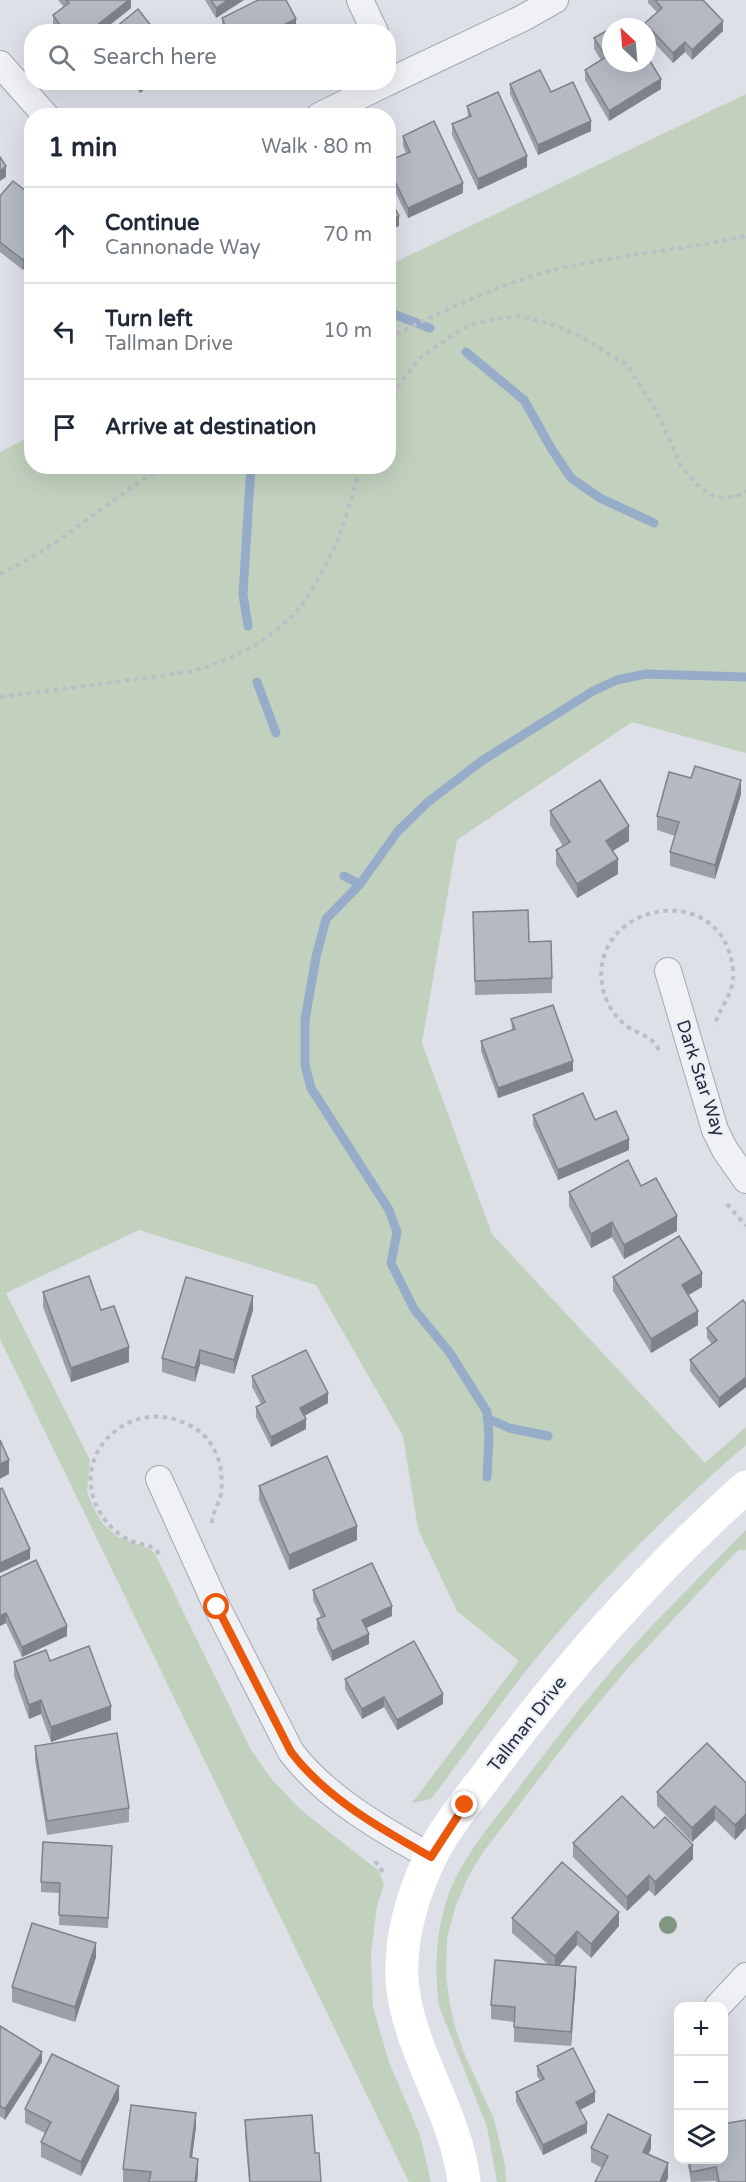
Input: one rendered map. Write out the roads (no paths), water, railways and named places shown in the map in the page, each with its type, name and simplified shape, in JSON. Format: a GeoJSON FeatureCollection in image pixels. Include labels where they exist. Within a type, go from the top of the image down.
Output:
{"type":"FeatureCollection","features":[{"type":"Feature","properties":{"kind":"street"},"geometry":{"type":"LineString","coordinates":[[360,0],[371,24]]}},
{"type":"Feature","properties":{"kind":"street"},"geometry":{"type":"LineString","coordinates":[[396,73],[523,18],[555,0]]}},
{"type":"Feature","properties":{"kind":"street"},"geometry":{"type":"LineString","coordinates":[[0,64],[39,108]]}},
{"type":"Feature","properties":{"kind":"street"},"geometry":{"type":"LineString","coordinates":[[333,108],[365,90]]}},
{"type":"Feature","properties":{"kind":"street","name":"Dark Star Way"},"geometry":{"type":"LineString","coordinates":[[668,971],[715,1130],[725,1150],[746,1180]]}},
{"type":"Feature","properties":{"kind":"street"},"geometry":{"type":"LineString","coordinates":[[159,1479],[217,1607],[291,1752],[303,1768],[321,1785],[385,1830],[431,1857]]}},
{"type":"Feature","properties":{"kind":"street","name":"Tallman Drive"},"geometry":{"type":"LineString","coordinates":[[464,2182],[453,2132],[413,2034],[404,1997],[402,1976],[405,1935],[413,1899],[431,1857],[478,1787],[578,1658],[680,1548],[746,1486]]}},
{"type":"Feature","properties":{"kind":"street"},"geometry":{"type":"LineString","coordinates":[[723,2002],[746,1976]]}},
{"type":"Feature","properties":{"kind":"waterway"},"geometry":{"type":"LineString","coordinates":[[396,315],[430,328]]}},
{"type":"Feature","properties":{"kind":"waterway"},"geometry":{"type":"LineString","coordinates":[[466,352],[524,400],[571,478],[600,498],[654,523]]}},
{"type":"Feature","properties":{"kind":"waterway"},"geometry":{"type":"LineString","coordinates":[[248,626],[243,594],[250,474]]}},
{"type":"Feature","properties":{"kind":"waterway"},"geometry":{"type":"LineString","coordinates":[[344,876],[360,884],[398,831],[428,802],[483,760],[593,691],[617,680],[646,674],[746,677]]}},
{"type":"Feature","properties":{"kind":"waterway"},"geometry":{"type":"LineString","coordinates":[[257,682],[276,733]]}},
{"type":"Feature","properties":{"kind":"waterway"},"geometry":{"type":"LineString","coordinates":[[360,884],[326,919],[316,957],[305,1020],[305,1065],[311,1088],[389,1210],[397,1232],[391,1263],[414,1309],[450,1353],[487,1412],[489,1437],[487,1477]]}},
{"type":"Feature","properties":{"kind":"waterway"},"geometry":{"type":"LineString","coordinates":[[487,1418],[509,1428],[548,1436]]}}]}
